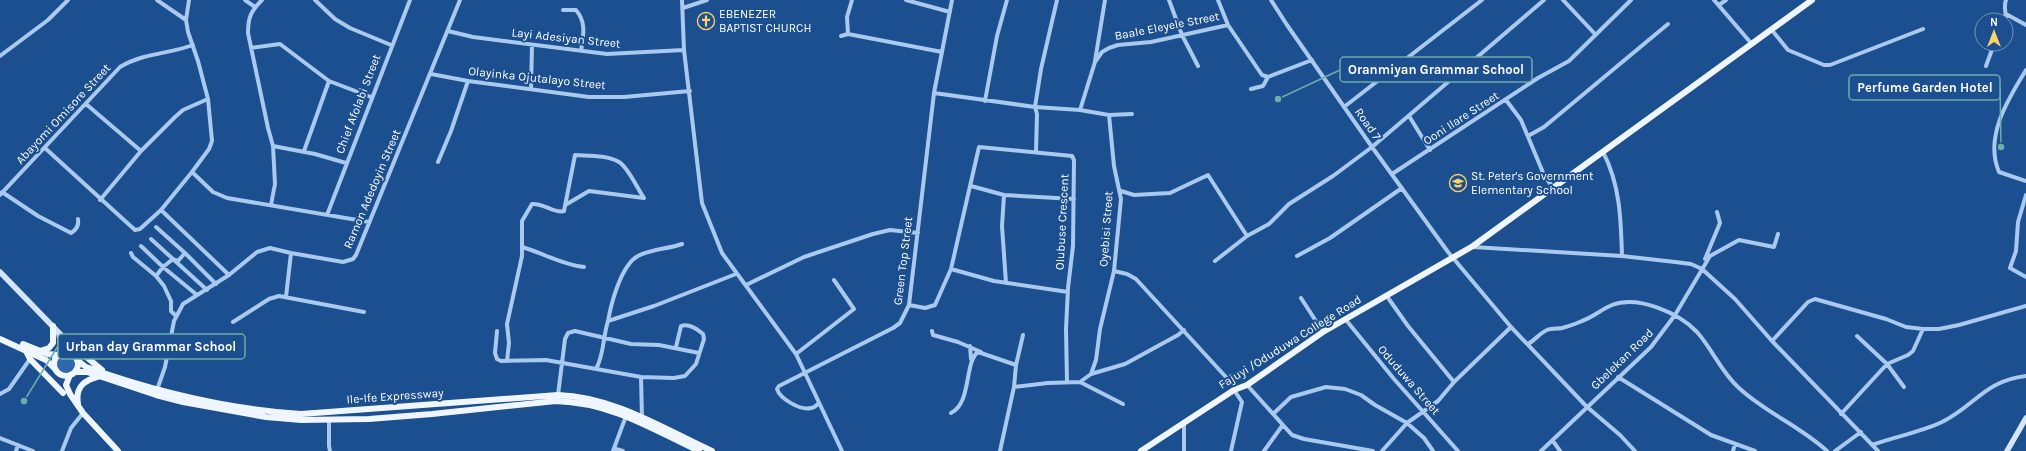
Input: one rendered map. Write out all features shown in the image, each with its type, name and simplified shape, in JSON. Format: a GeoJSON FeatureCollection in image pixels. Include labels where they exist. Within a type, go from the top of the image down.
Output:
{"type":"FeatureCollection","features":[{"type":"Feature","properties":{"kind":"main road","name":"Fajuyi /Oduduwa College Road"},"geometry":{"type":"LineString","coordinates":[[1141,451],[1235,389],[1247,385],[1323,332],[1473,246],[1554,189],[1751,43],[1812,0]]}},
{"type":"Feature","properties":{"kind":"main road"},"geometry":{"type":"LineString","coordinates":[[0,272],[91,366]]}},
{"type":"Feature","properties":{"kind":"main road"},"geometry":{"type":"LineString","coordinates":[[40,351],[49,348],[53,343],[53,326]]}},
{"type":"Feature","properties":{"kind":"main road"},"geometry":{"type":"LineString","coordinates":[[0,334],[40,351],[58,355],[69,352],[76,358]]}},
{"type":"Feature","properties":{"kind":"main road"},"geometry":{"type":"LineString","coordinates":[[59,334],[60,347],[54,362],[58,386],[63,393]]}},
{"type":"Feature","properties":{"kind":"main road"},"geometry":{"type":"LineString","coordinates":[[0,339],[25,349],[46,360],[63,375],[72,373]]}},
{"type":"Feature","properties":{"kind":"main road"},"geometry":{"type":"LineString","coordinates":[[66,340],[76,358],[77,368],[67,381],[67,390],[83,413]]}},
{"type":"Feature","properties":{"kind":"main road"},"geometry":{"type":"LineString","coordinates":[[25,349],[30,359],[118,451]]}},
{"type":"Feature","properties":{"kind":"main road","name":"Ile-Ife Expressway"},"geometry":{"type":"LineString","coordinates":[[76,358],[81,365],[91,366],[108,375],[157,390],[183,397],[267,412],[301,414],[558,395],[592,398],[620,408],[712,451]]}},
{"type":"Feature","properties":{"kind":"main road","name":"Ile-Ife Expressway"},"geometry":{"type":"LineString","coordinates":[[72,373],[87,372],[183,402],[266,417],[301,420],[329,420],[432,414],[556,401],[591,404],[626,416],[698,451]]}},
{"type":"Feature","properties":{"kind":"main road"},"geometry":{"type":"LineString","coordinates":[[78,405],[79,388],[86,380],[100,376]]}},
{"type":"Feature","properties":{"kind":"main road"},"geometry":{"type":"LineString","coordinates":[[2007,451],[2026,418]]}},
{"type":"Feature","properties":{"kind":"street"},"geometry":{"type":"LineString","coordinates":[[0,56],[48,20],[68,0]]}},
{"type":"Feature","properties":{"kind":"street"},"geometry":{"type":"LineString","coordinates":[[157,0],[186,20]]}},
{"type":"Feature","properties":{"kind":"street"},"geometry":{"type":"LineString","coordinates":[[45,148],[100,200],[135,230],[140,229],[161,210],[192,172],[209,148],[212,141],[208,99],[193,45],[190,42],[186,20],[189,0]]}},
{"type":"Feature","properties":{"kind":"street"},"geometry":{"type":"LineString","coordinates":[[245,0],[255,7]]}},
{"type":"Feature","properties":{"kind":"street"},"geometry":{"type":"LineString","coordinates":[[262,0],[249,14],[248,22],[251,48],[273,146],[275,184],[271,205]]}},
{"type":"Feature","properties":{"kind":"street"},"geometry":{"type":"LineString","coordinates":[[315,0],[335,19],[350,28],[391,45]]}},
{"type":"Feature","properties":{"kind":"street","name":"Chief Afolabi Street"},"geometry":{"type":"LineString","coordinates":[[327,215],[391,45],[410,0]]}},
{"type":"Feature","properties":{"kind":"street","name":"Ramon Adedoyin Street"},"geometry":{"type":"LineString","coordinates":[[157,390],[165,367],[176,316],[180,313],[183,304],[208,290],[260,250],[270,248],[338,262],[349,261],[356,255],[460,0]]}},
{"type":"Feature","properties":{"kind":"street"},"geometry":{"type":"LineString","coordinates":[[682,0],[684,50],[702,203],[722,253],[796,354],[842,451]]}},
{"type":"Feature","properties":{"kind":"street"},"geometry":{"type":"LineString","coordinates":[[683,8],[707,0]]}},
{"type":"Feature","properties":{"kind":"street"},"geometry":{"type":"LineString","coordinates":[[848,34],[847,16],[852,0]]}},
{"type":"Feature","properties":{"kind":"street"},"geometry":{"type":"LineString","coordinates":[[906,0],[950,12]]}},
{"type":"Feature","properties":{"kind":"street","name":"Green Top Street"},"geometry":{"type":"LineString","coordinates":[[819,403],[812,408],[805,409],[778,394],[777,389],[779,386],[893,328],[900,323],[909,305],[934,93],[952,0]]}},
{"type":"Feature","properties":{"kind":"street"},"geometry":{"type":"LineString","coordinates":[[985,101],[997,36],[1007,0]]}},
{"type":"Feature","properties":{"kind":"street"},"geometry":{"type":"LineString","coordinates":[[1036,152],[1037,114],[1035,107],[1048,38],[1058,0]]}},
{"type":"Feature","properties":{"kind":"street"},"geometry":{"type":"LineString","coordinates":[[1095,62],[1105,0]]}},
{"type":"Feature","properties":{"kind":"street"},"geometry":{"type":"LineString","coordinates":[[1170,0],[1182,36],[1198,66]]}},
{"type":"Feature","properties":{"kind":"street"},"geometry":{"type":"LineString","coordinates":[[1218,0],[1228,25],[1262,75],[1268,77],[1312,60]]}},
{"type":"Feature","properties":{"kind":"street","name":"Road 7"},"geometry":{"type":"LineString","coordinates":[[1271,0],[1372,148],[1452,257],[1512,327],[1586,406],[1635,451]]}},
{"type":"Feature","properties":{"kind":"street"},"geometry":{"type":"LineString","coordinates":[[1344,107],[1482,0]]}},
{"type":"Feature","properties":{"kind":"street"},"geometry":{"type":"LineString","coordinates":[[1215,261],[1247,236],[1269,224],[1289,204],[1372,148],[1544,0]]}},
{"type":"Feature","properties":{"kind":"street"},"geometry":{"type":"LineString","coordinates":[[1563,0],[1595,34]]}},
{"type":"Feature","properties":{"kind":"street","name":"Ooni Ilare Street"},"geometry":{"type":"LineString","coordinates":[[1392,174],[1538,78],[1569,61],[1631,0]]}},
{"type":"Feature","properties":{"kind":"street"},"geometry":{"type":"LineString","coordinates":[[1714,0],[1751,43]]}},
{"type":"Feature","properties":{"kind":"street"},"geometry":{"type":"LineString","coordinates":[[1719,5],[1726,0]]}},
{"type":"Feature","properties":{"kind":"street"},"geometry":{"type":"LineString","coordinates":[[2005,12],[2004,8],[2006,0]]}},
{"type":"Feature","properties":{"kind":"street"},"geometry":{"type":"LineString","coordinates":[[562,10],[576,10],[581,16],[584,23],[581,51]]}},
{"type":"Feature","properties":{"kind":"street"},"geometry":{"type":"LineString","coordinates":[[2014,18],[2026,25]]}},
{"type":"Feature","properties":{"kind":"street"},"geometry":{"type":"LineString","coordinates":[[1528,136],[1544,127],[1668,24]]}},
{"type":"Feature","properties":{"kind":"street","name":"Baale Eleyele Street"},"geometry":{"type":"LineString","coordinates":[[1080,110],[1095,62],[1102,52],[1118,45],[1151,42],[1228,25]]}},
{"type":"Feature","properties":{"kind":"street"},"geometry":{"type":"LineString","coordinates":[[1771,29],[1788,50],[1824,66],[1923,29]]}},
{"type":"Feature","properties":{"kind":"street","name":"Layi Adesiyan Street"},"geometry":{"type":"LineString","coordinates":[[448,31],[472,37],[581,51],[618,54],[684,50]]}},
{"type":"Feature","properties":{"kind":"street"},"geometry":{"type":"LineString","coordinates":[[841,36],[848,34],[942,52]]}},
{"type":"Feature","properties":{"kind":"street"},"geometry":{"type":"LineString","coordinates":[[251,48],[280,44],[330,81],[371,97]]}},
{"type":"Feature","properties":{"kind":"street","name":"Abayomi Omisore Street"},"geometry":{"type":"LineString","coordinates":[[1,194],[120,67],[132,60],[193,45]]}},
{"type":"Feature","properties":{"kind":"street"},"geometry":{"type":"LineString","coordinates":[[531,89],[532,45]]}},
{"type":"Feature","properties":{"kind":"street"},"geometry":{"type":"LineString","coordinates":[[1986,66],[1991,52]]}},
{"type":"Feature","properties":{"kind":"street"},"geometry":{"type":"LineString","coordinates":[[2026,70],[2003,109],[1995,138],[1994,156],[1999,172],[2026,181]]}},
{"type":"Feature","properties":{"kind":"street","name":"Olayinka Ojutalayo Street"},"geometry":{"type":"LineString","coordinates":[[431,74],[468,81],[589,97],[690,91]]}},
{"type":"Feature","properties":{"kind":"street"},"geometry":{"type":"LineString","coordinates":[[1251,89],[1263,86],[1268,77]]}},
{"type":"Feature","properties":{"kind":"street"},"geometry":{"type":"LineString","coordinates":[[304,151],[330,81]]}},
{"type":"Feature","properties":{"kind":"street"},"geometry":{"type":"LineString","coordinates":[[438,162],[451,131],[468,81]]}},
{"type":"Feature","properties":{"kind":"street"},"geometry":{"type":"LineString","coordinates":[[934,93],[985,101],[1035,107],[1080,110],[1109,115],[1132,114]]}},
{"type":"Feature","properties":{"kind":"street"},"geometry":{"type":"LineString","coordinates":[[100,200],[141,151],[183,110],[208,99]]}},
{"type":"Feature","properties":{"kind":"street"},"geometry":{"type":"LineString","coordinates":[[1506,100],[1520,118],[1544,175],[1554,189]]}},
{"type":"Feature","properties":{"kind":"street"},"geometry":{"type":"LineString","coordinates":[[86,104],[141,151]]}},
{"type":"Feature","properties":{"kind":"street","name":"Oyebisi Street"},"geometry":{"type":"LineString","coordinates":[[1091,374],[1096,360],[1100,329],[1114,271],[1120,191],[1114,166],[1109,115]]}},
{"type":"Feature","properties":{"kind":"street"},"geometry":{"type":"LineString","coordinates":[[1408,116],[1430,150]]}},
{"type":"Feature","properties":{"kind":"street"},"geometry":{"type":"LineString","coordinates":[[273,146],[304,151],[346,163]]}},
{"type":"Feature","properties":{"kind":"street","name":"Olubuse Crescent"},"geometry":{"type":"LineString","coordinates":[[909,305],[925,308],[935,305],[951,269],[979,147],[1036,152],[1074,158],[1073,246],[1066,329],[1067,382]]}},
{"type":"Feature","properties":{"kind":"street"},"geometry":{"type":"LineString","coordinates":[[1603,152],[1613,173],[1618,197],[1622,226],[1622,256]]}},
{"type":"Feature","properties":{"kind":"street"},"geometry":{"type":"LineString","coordinates":[[508,361],[508,320],[522,247],[522,220],[532,204],[546,206],[560,212],[564,211],[567,204],[575,155],[613,159],[620,162],[627,170],[644,198],[589,191],[567,204]]}},
{"type":"Feature","properties":{"kind":"street"},"geometry":{"type":"LineString","coordinates":[[192,172],[213,192],[219,195],[369,222]]}},
{"type":"Feature","properties":{"kind":"street"},"geometry":{"type":"LineString","coordinates":[[1120,191],[1134,195],[1170,193],[1208,175],[1247,236]]}},
{"type":"Feature","properties":{"kind":"street"},"geometry":{"type":"LineString","coordinates":[[971,186],[1004,195],[1074,199]]}},
{"type":"Feature","properties":{"kind":"street"},"geometry":{"type":"LineString","coordinates":[[1297,256],[1330,238],[1402,188]]}},
{"type":"Feature","properties":{"kind":"street"},"geometry":{"type":"LineString","coordinates":[[1,194],[38,216],[71,233],[75,230],[78,219]]}},
{"type":"Feature","properties":{"kind":"street"},"geometry":{"type":"LineString","coordinates":[[1004,195],[1002,226],[1006,283]]}},
{"type":"Feature","properties":{"kind":"street"},"geometry":{"type":"LineString","coordinates":[[2026,195],[2018,222],[2016,251],[2010,268],[2026,277]]}},
{"type":"Feature","properties":{"kind":"street"},"geometry":{"type":"LineString","coordinates":[[161,210],[229,275]]}},
{"type":"Feature","properties":{"kind":"street"},"geometry":{"type":"LineString","coordinates":[[1702,269],[1720,223],[1717,212]]}},
{"type":"Feature","properties":{"kind":"street"},"geometry":{"type":"LineString","coordinates":[[156,227],[216,284]]}},
{"type":"Feature","properties":{"kind":"street"},"geometry":{"type":"LineString","coordinates":[[746,285],[804,258],[873,234],[890,230],[918,233]]}},
{"type":"Feature","properties":{"kind":"street"},"geometry":{"type":"LineString","coordinates":[[1702,269],[1710,256],[1731,243],[1739,240],[1774,247],[1778,234]]}},
{"type":"Feature","properties":{"kind":"street"},"geometry":{"type":"LineString","coordinates":[[151,239],[208,290]]}},
{"type":"Feature","properties":{"kind":"street"},"geometry":{"type":"LineString","coordinates":[[597,367],[601,359],[603,337],[611,306],[629,263],[637,256],[649,252],[669,249],[682,244]]}},
{"type":"Feature","properties":{"kind":"street"},"geometry":{"type":"LineString","coordinates":[[141,246],[163,267],[197,295]]}},
{"type":"Feature","properties":{"kind":"street"},"geometry":{"type":"LineString","coordinates":[[1473,246],[1622,256],[1691,264],[1702,269],[1735,299],[1772,341],[1878,451]]}},
{"type":"Feature","properties":{"kind":"street"},"geometry":{"type":"LineString","coordinates":[[522,247],[549,256],[564,264],[584,267]]}},
{"type":"Feature","properties":{"kind":"street"},"geometry":{"type":"LineString","coordinates":[[131,253],[133,257],[156,276],[164,286],[171,301],[171,311],[176,316]]}},
{"type":"Feature","properties":{"kind":"street"},"geometry":{"type":"LineString","coordinates":[[156,276],[163,267],[174,260],[178,261],[185,253]]}},
{"type":"Feature","properties":{"kind":"street"},"geometry":{"type":"LineString","coordinates":[[286,297],[291,253]]}},
{"type":"Feature","properties":{"kind":"street"},"geometry":{"type":"LineString","coordinates":[[951,269],[1006,283],[1068,292]]}},
{"type":"Feature","properties":{"kind":"street","name":"Gbelekan Road"},"geometry":{"type":"LineString","coordinates":[[1541,451],[1553,441],[1586,406],[1651,347],[1675,315],[1702,269]]}},
{"type":"Feature","properties":{"kind":"street"},"geometry":{"type":"LineString","coordinates":[[1114,271],[1127,274],[1136,279],[1184,330],[1235,389],[1242,402],[1231,451]]}},
{"type":"Feature","properties":{"kind":"street"},"geometry":{"type":"LineString","coordinates":[[608,322],[736,274]]}},
{"type":"Feature","properties":{"kind":"street"},"geometry":{"type":"LineString","coordinates":[[796,354],[854,309],[834,280]]}},
{"type":"Feature","properties":{"kind":"street"},"geometry":{"type":"LineString","coordinates":[[1386,295],[1408,326],[1454,382]]}},
{"type":"Feature","properties":{"kind":"street"},"geometry":{"type":"LineString","coordinates":[[233,322],[273,297],[286,297],[364,312]]}},
{"type":"Feature","properties":{"kind":"street"},"geometry":{"type":"LineString","coordinates":[[1301,298],[1323,332]]}},
{"type":"Feature","properties":{"kind":"street"},"geometry":{"type":"LineString","coordinates":[[1772,341],[1808,302],[1815,299],[1879,317],[1906,327],[1923,329],[1939,329],[1958,325],[2026,306]]}},
{"type":"Feature","properties":{"kind":"street"},"geometry":{"type":"LineString","coordinates":[[1528,344],[1549,329],[1562,328],[1581,322],[1611,305],[1620,303],[1644,303],[1675,315],[1697,332],[1738,387],[1759,405],[1800,428],[1827,451]]}},
{"type":"Feature","properties":{"kind":"street","name":"Oduduwa Street"},"geometry":{"type":"LineString","coordinates":[[1346,320],[1423,412],[1458,451]]}},
{"type":"Feature","properties":{"kind":"street"},"geometry":{"type":"LineString","coordinates":[[497,331],[495,356],[497,360],[546,360],[563,362],[597,367],[641,377],[674,378],[685,376],[696,364],[703,334],[697,328],[684,325],[681,326],[676,348]]}},
{"type":"Feature","properties":{"kind":"street"},"geometry":{"type":"LineString","coordinates":[[1382,451],[1407,423],[1438,401],[1454,382],[1512,327]]}},
{"type":"Feature","properties":{"kind":"street"},"geometry":{"type":"LineString","coordinates":[[1841,414],[1887,364],[1908,355],[1912,351],[1923,329]]}},
{"type":"Feature","properties":{"kind":"street"},"geometry":{"type":"LineString","coordinates":[[1080,382],[1091,374],[1130,362],[1178,336],[1184,330]]}},
{"type":"Feature","properties":{"kind":"street"},"geometry":{"type":"LineString","coordinates":[[558,395],[565,339],[568,333],[575,331],[631,344],[676,348],[699,353]]}},
{"type":"Feature","properties":{"kind":"street"},"geometry":{"type":"LineString","coordinates":[[932,331],[933,335],[970,346],[988,355]]}},
{"type":"Feature","properties":{"kind":"street"},"geometry":{"type":"LineString","coordinates":[[1000,451],[1014,387],[1016,364],[1023,336]]}},
{"type":"Feature","properties":{"kind":"street"},"geometry":{"type":"LineString","coordinates":[[1857,336],[1887,364],[1904,388]]}},
{"type":"Feature","properties":{"kind":"street"},"geometry":{"type":"LineString","coordinates":[[970,346],[972,363]]}},
{"type":"Feature","properties":{"kind":"street"},"geometry":{"type":"LineString","coordinates":[[951,413],[957,410],[961,402],[972,363],[972,357],[978,352],[1016,364]]}},
{"type":"Feature","properties":{"kind":"street"},"geometry":{"type":"LineString","coordinates":[[0,394],[9,389],[30,359]]}},
{"type":"Feature","properties":{"kind":"street"},"geometry":{"type":"LineString","coordinates":[[1872,445],[1940,422],[1952,416],[1991,386],[2003,380],[2026,376]]}},
{"type":"Feature","properties":{"kind":"street"},"geometry":{"type":"LineString","coordinates":[[641,377],[642,418]]}},
{"type":"Feature","properties":{"kind":"street"},"geometry":{"type":"LineString","coordinates":[[1618,377],[1711,435],[1755,451]]}},
{"type":"Feature","properties":{"kind":"street"},"geometry":{"type":"LineString","coordinates":[[1014,387],[1080,382],[1123,404]]}},
{"type":"Feature","properties":{"kind":"street"},"geometry":{"type":"LineString","coordinates":[[1247,385],[1282,426],[1292,435],[1304,439],[1373,451]]}},
{"type":"Feature","properties":{"kind":"street"},"geometry":{"type":"LineString","coordinates":[[1273,414],[1291,397],[1326,387],[1345,389],[1361,394],[1375,405],[1407,423],[1424,438],[1434,451]]}},
{"type":"Feature","properties":{"kind":"street"},"geometry":{"type":"LineString","coordinates":[[62,451],[71,428],[83,413]]}},
{"type":"Feature","properties":{"kind":"street"},"geometry":{"type":"LineString","coordinates":[[623,451],[615,450],[626,416]]}},
{"type":"Feature","properties":{"kind":"street"},"geometry":{"type":"LineString","coordinates":[[329,420],[330,451]]}},
{"type":"Feature","properties":{"kind":"street"},"geometry":{"type":"LineString","coordinates":[[1184,423],[1184,451]]}},
{"type":"Feature","properties":{"kind":"street"},"geometry":{"type":"LineString","coordinates":[[1264,451],[1282,426]]}},
{"type":"Feature","properties":{"kind":"street"},"geometry":{"type":"LineString","coordinates":[[1835,451],[1861,432]]}},
{"type":"Feature","properties":{"kind":"street"},"geometry":{"type":"LineString","coordinates":[[0,438],[33,451]]}},
{"type":"Feature","properties":{"kind":"street"},"geometry":{"type":"LineString","coordinates":[[1553,441],[1560,451]]}},
{"type":"Feature","properties":{"kind":"street"},"geometry":{"type":"LineString","coordinates":[[1733,451],[1735,444]]}},
{"type":"Feature","properties":{"kind":"street"},"geometry":{"type":"LineString","coordinates":[[16,451],[18,445]]}},
{"type":"Feature","properties":{"kind":"shaded area"},"geometry":{"type":"Polygon","coordinates":[[[66,355],[72,358],[75,364],[72,370],[66,373],[60,370],[57,364],[60,358],[66,355]]]}},
{"type":"Feature","properties":{"kind":"place","name":"EBENEZER BAPTIST CHURCH"},"geometry":{"type":"Point","coordinates":[706,21]}},
{"type":"Feature","properties":{"kind":"place","name":"Oranmiyan Grammar School"},"geometry":{"type":"Point","coordinates":[1278,99]}},
{"type":"Feature","properties":{"kind":"place","name":"Perfume Garden Hotel"},"geometry":{"type":"Point","coordinates":[2001,147]}},
{"type":"Feature","properties":{"kind":"place","name":"St. Peter's Government Elementary School"},"geometry":{"type":"Point","coordinates":[1458,183]}},
{"type":"Feature","properties":{"kind":"place","name":"Urban day Grammar School"},"geometry":{"type":"Point","coordinates":[24,401]}}]}
